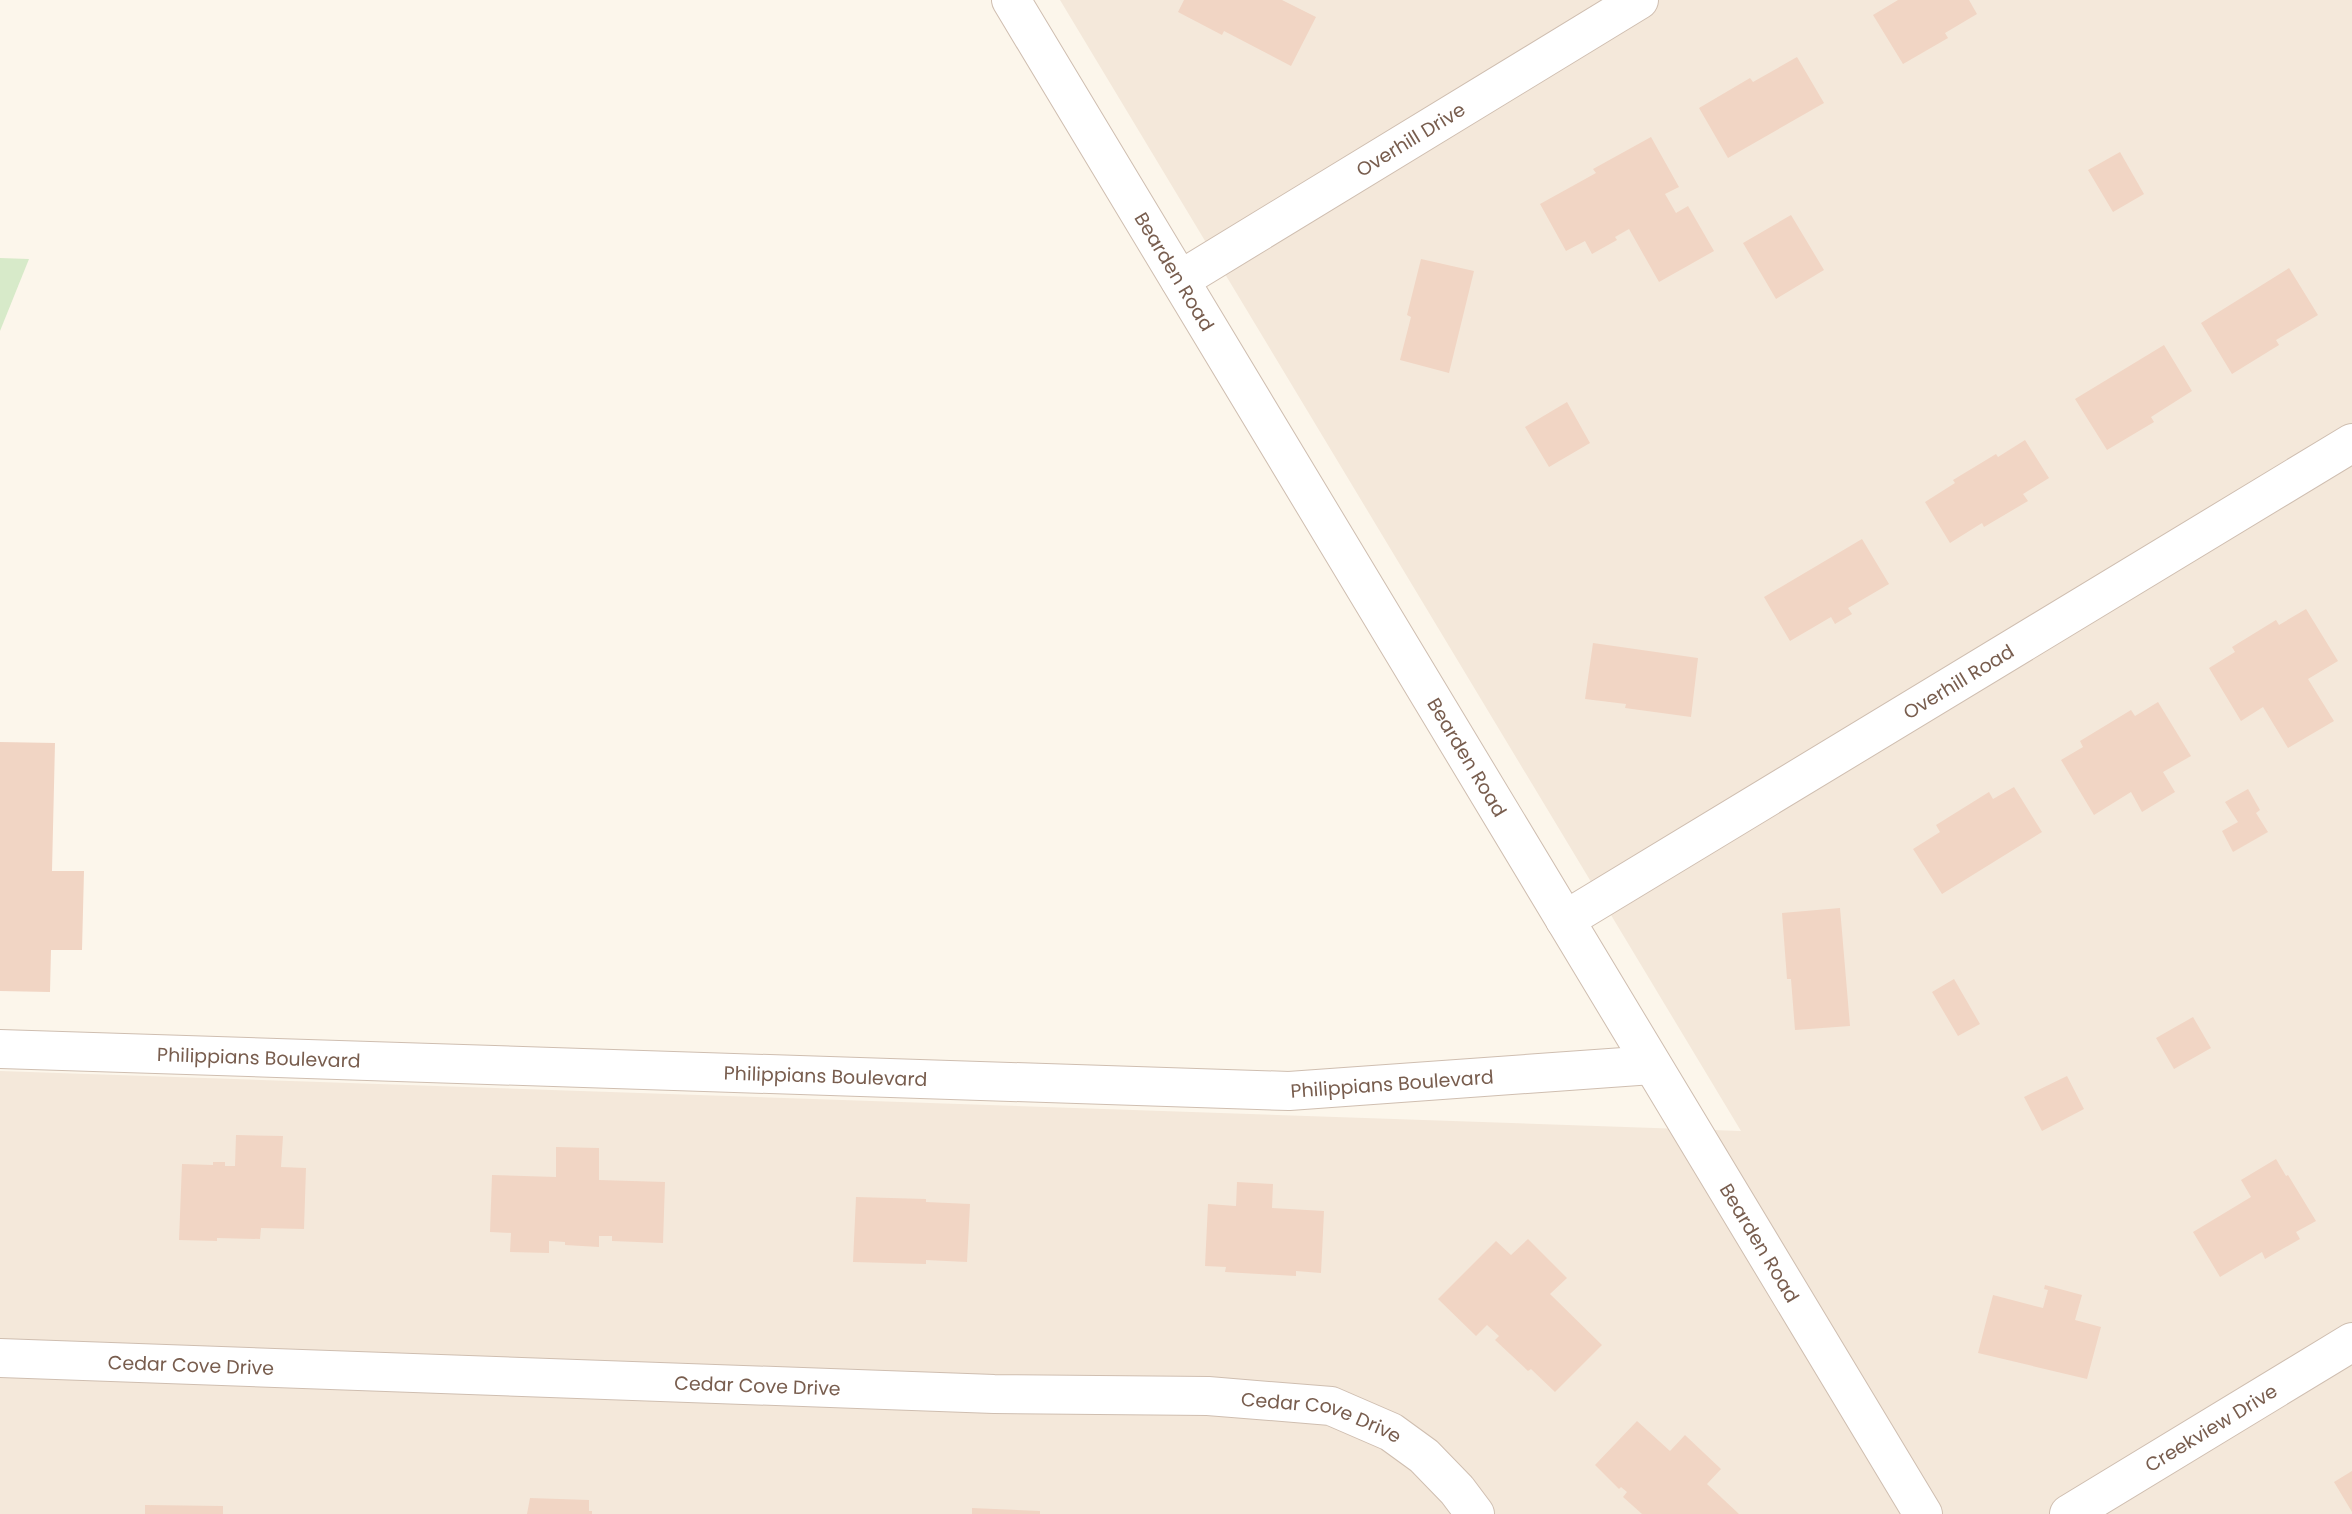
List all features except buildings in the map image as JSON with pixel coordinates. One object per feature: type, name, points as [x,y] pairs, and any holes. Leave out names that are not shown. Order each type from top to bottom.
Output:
[{"type":"street","name":"Bearden Road","points":[[1011,0],[1923,1514]]},
{"type":"street","name":"Overhill Drive","points":[[1180,280],[1639,0]]},
{"type":"street","name":"Overhill Road","points":[[1564,920],[2352,443]]},
{"type":"street","name":"Philippians Boulevard","points":[[0,1049],[1289,1091],[1652,1065]]},
{"type":"street","name":"Creekview Drive","points":[[2069,1514],[2352,1342]]},
{"type":"street","name":"Cedar Cove Drive","points":[[0,1358],[994,1394],[1208,1396],[1331,1406],[1391,1432],[1424,1456],[1457,1490],[1475,1514]]},
{"type":"shaded area","points":[[1060,0],[2352,0],[2352,1514],[0,1514],[0,1071],[1741,1131]]},
{"type":"green space","points":[[0,258],[29,259],[0,331]]}]
